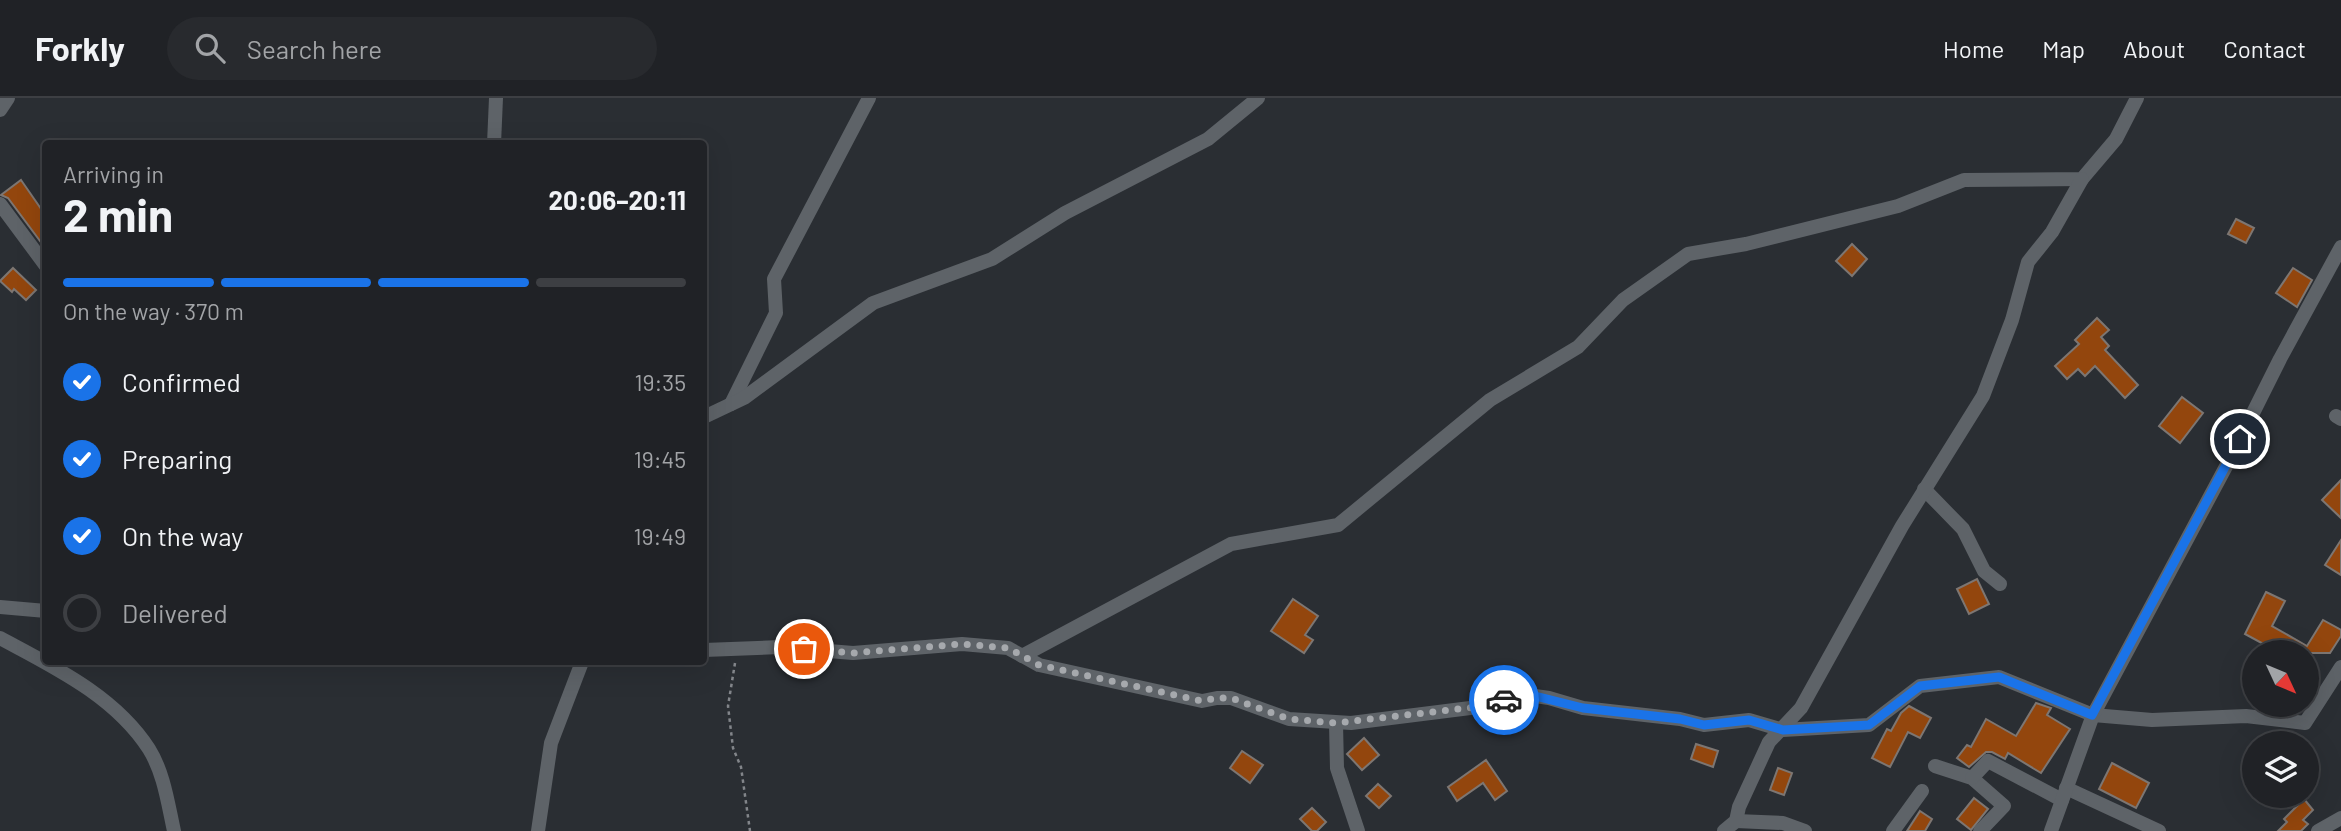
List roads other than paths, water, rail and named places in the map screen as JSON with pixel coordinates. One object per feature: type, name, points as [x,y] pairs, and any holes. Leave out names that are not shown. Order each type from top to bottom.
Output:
[{"type":"street","points":[[0,110],[8,98]]},
{"type":"street","points":[[494,140],[496,98]]},
{"type":"street","points":[[731,404],[776,313],[774,279],[869,98]]},
{"type":"street","points":[[707,416],[744,398],[873,303],[992,259],[1065,213],[1208,139],[1258,98]]},
{"type":"street","points":[[1724,831],[1736,821],[1739,807],[1769,742],[1801,708],[1924,489],[1983,397],[2012,320],[2028,262],[2052,232],[2082,179],[2116,139],[2137,98]]},
{"type":"street","points":[[1022,656],[1231,544],[1338,525],[1490,400],[1578,347],[1623,300],[1688,254],[1746,244],[1898,206],[1964,180],[2082,179]]},
{"type":"street","points":[[0,204],[42,261]]},
{"type":"street","points":[[2051,831],[2092,715],[2341,247]]},
{"type":"street","points":[[1924,489],[1963,529],[1983,571],[2000,584]]},
{"type":"street","points":[[0,607],[42,611]]},
{"type":"street","points":[[0,638],[42,661]]},
{"type":"street","points":[[707,650],[780,647],[853,653],[962,644],[1008,648],[1039,665],[1121,685],[1202,701],[1231,698],[1289,719],[1336,723],[1494,705],[1521,694],[1549,698],[1583,708],[1680,719],[1704,725],[1749,720],[1783,730],[1869,725],[1920,686],[1999,677],[2092,715],[2152,720],[2246,716],[2305,723],[2341,667]]},
{"type":"street","points":[[48,665],[86,686],[127,721],[150,751],[166,791],[174,831]]},
{"type":"street","points":[[538,831],[551,743],[581,665]]},
{"type":"street","points":[[1336,723],[1337,768],[1359,831]]},
{"type":"street","points":[[1972,778],[1988,761],[2159,831]]},
{"type":"street","points":[[1935,766],[1972,778],[2004,806],[1980,831]]},
{"type":"street","points":[[1893,831],[1922,790]]},
{"type":"street","points":[[2318,831],[2341,818]]},
{"type":"street","points":[[1736,821],[1783,823],[1805,831]]}]
